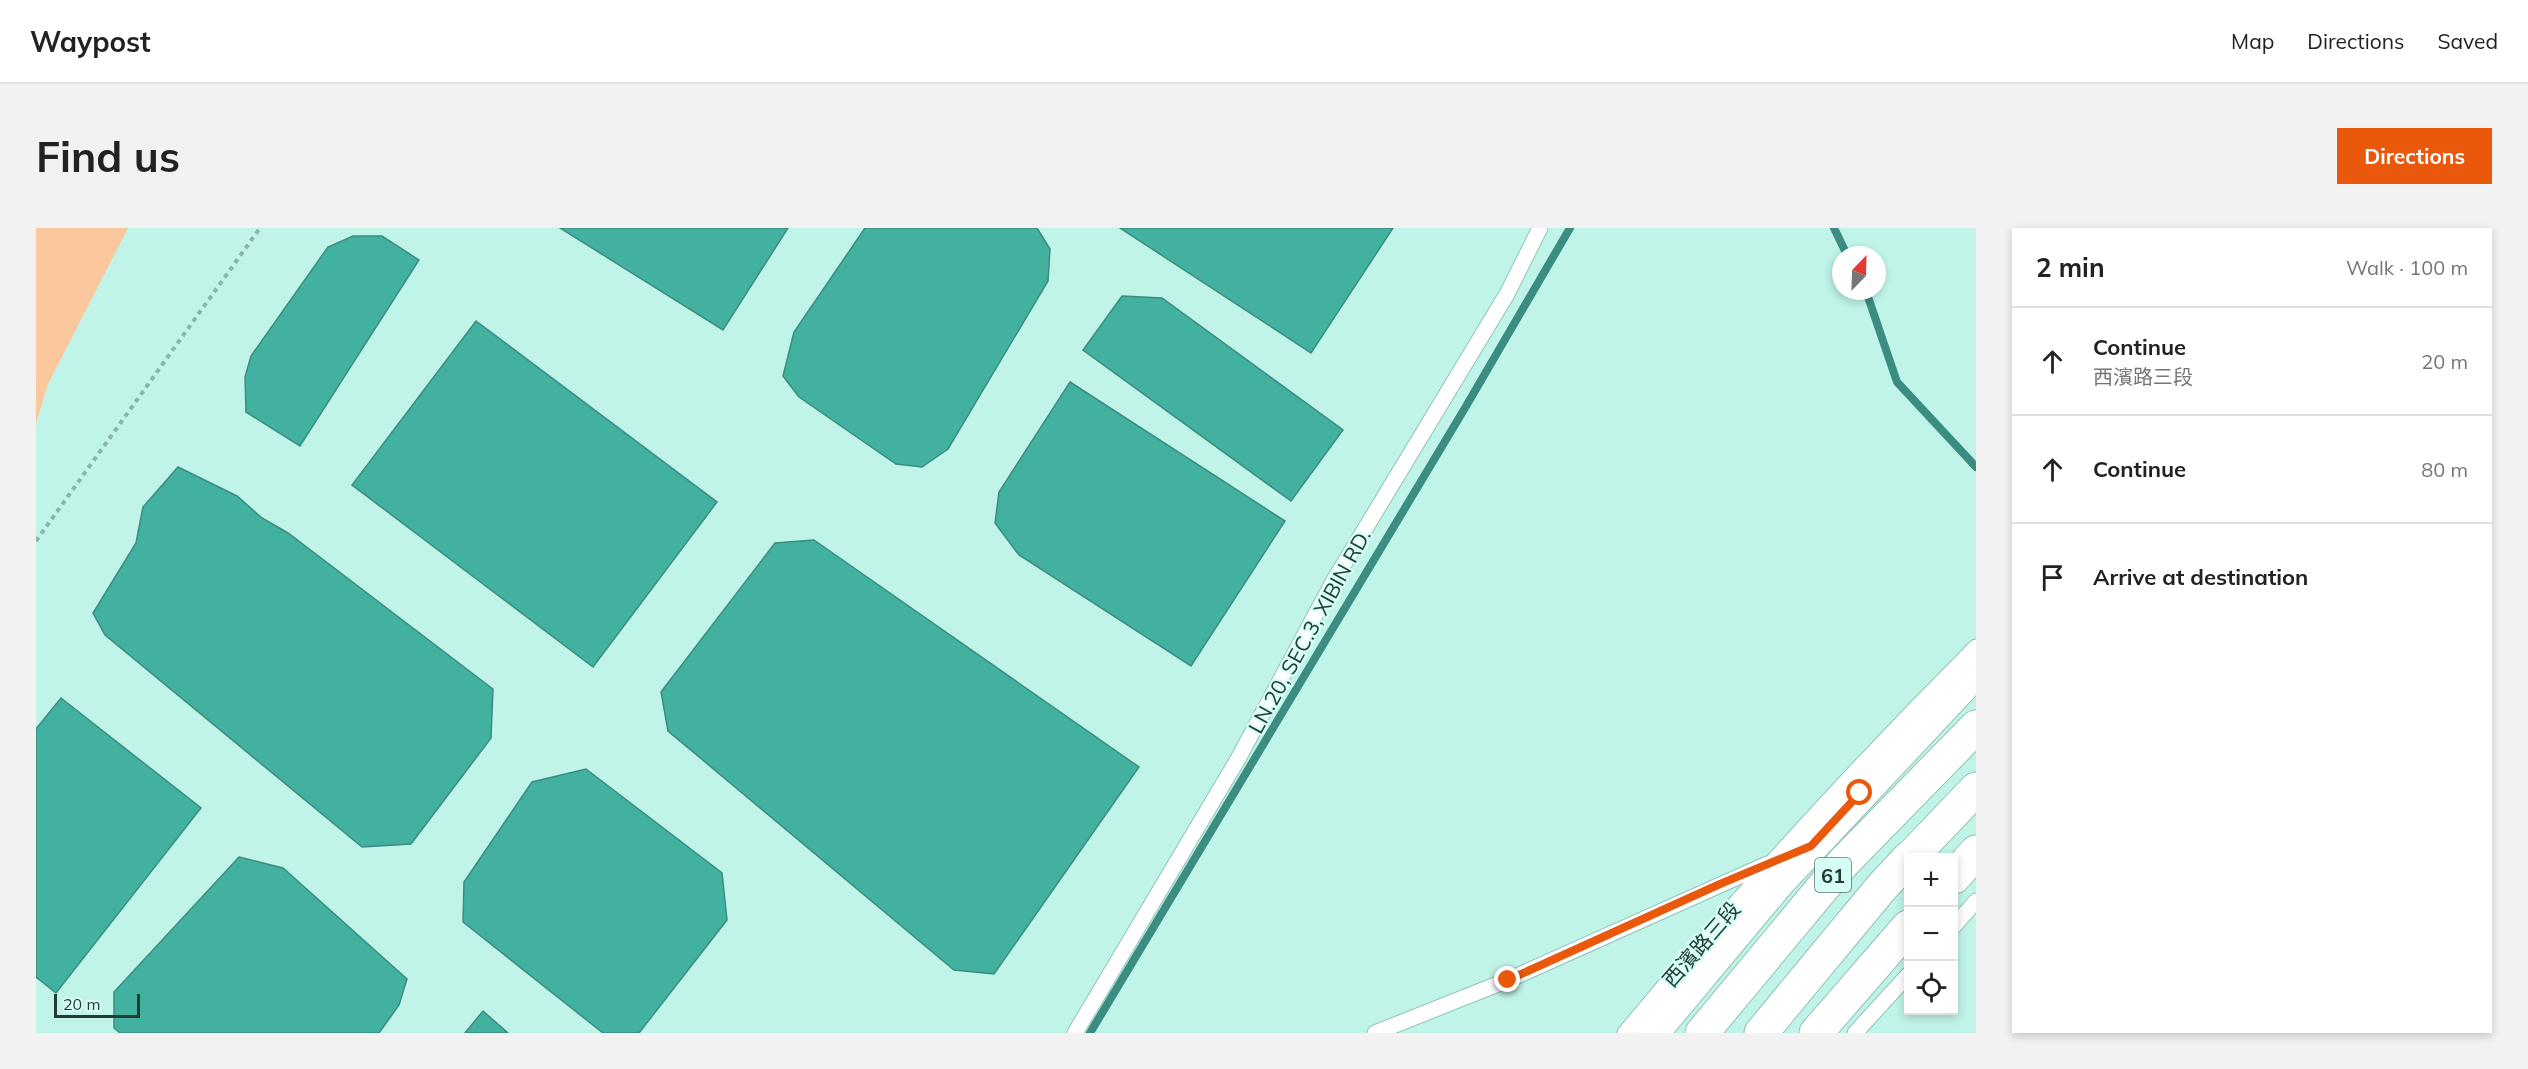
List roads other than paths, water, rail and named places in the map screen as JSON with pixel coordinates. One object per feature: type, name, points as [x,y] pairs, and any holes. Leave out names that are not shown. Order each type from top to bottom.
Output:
[{"type":"main road","name":"西濱路三段","points":[[1652,1033],[1778,882],[1976,671]]},
{"type":"main road","name":"61","points":[[1702,1033],[1844,862],[1976,727]]},
{"type":"main road","name":"61","points":[[1914,853],[1976,789]]},
{"type":"main road","points":[[1958,872],[1976,852]]},
{"type":"main road","name":"61","points":[[1761,1033],[1904,863]]},
{"type":"main road","points":[[1816,1033],[1904,932]]},
{"type":"lane","name":"LN.20, SEC.3, XIBIN RD.","points":[[1075,1033],[1238,759],[1333,582],[1508,294],[1540,228]]},
{"type":"lane","name":"西濱路三段","points":[[1625,1033],[1772,862],[1909,714],[1976,647]]},
{"type":"lane","points":[[1376,1033],[1508,980],[1811,846]]},
{"type":"lane","points":[[1958,921],[1976,901]]},
{"type":"lane","points":[[1856,1033],[1904,979]]},
{"type":"waterway","points":[[1090,1033],[1465,408],[1570,228]]},
{"type":"waterway","points":[[1834,228],[1843,246]]},
{"type":"waterway","points":[[1869,300],[1897,382],[1976,467]]}]
